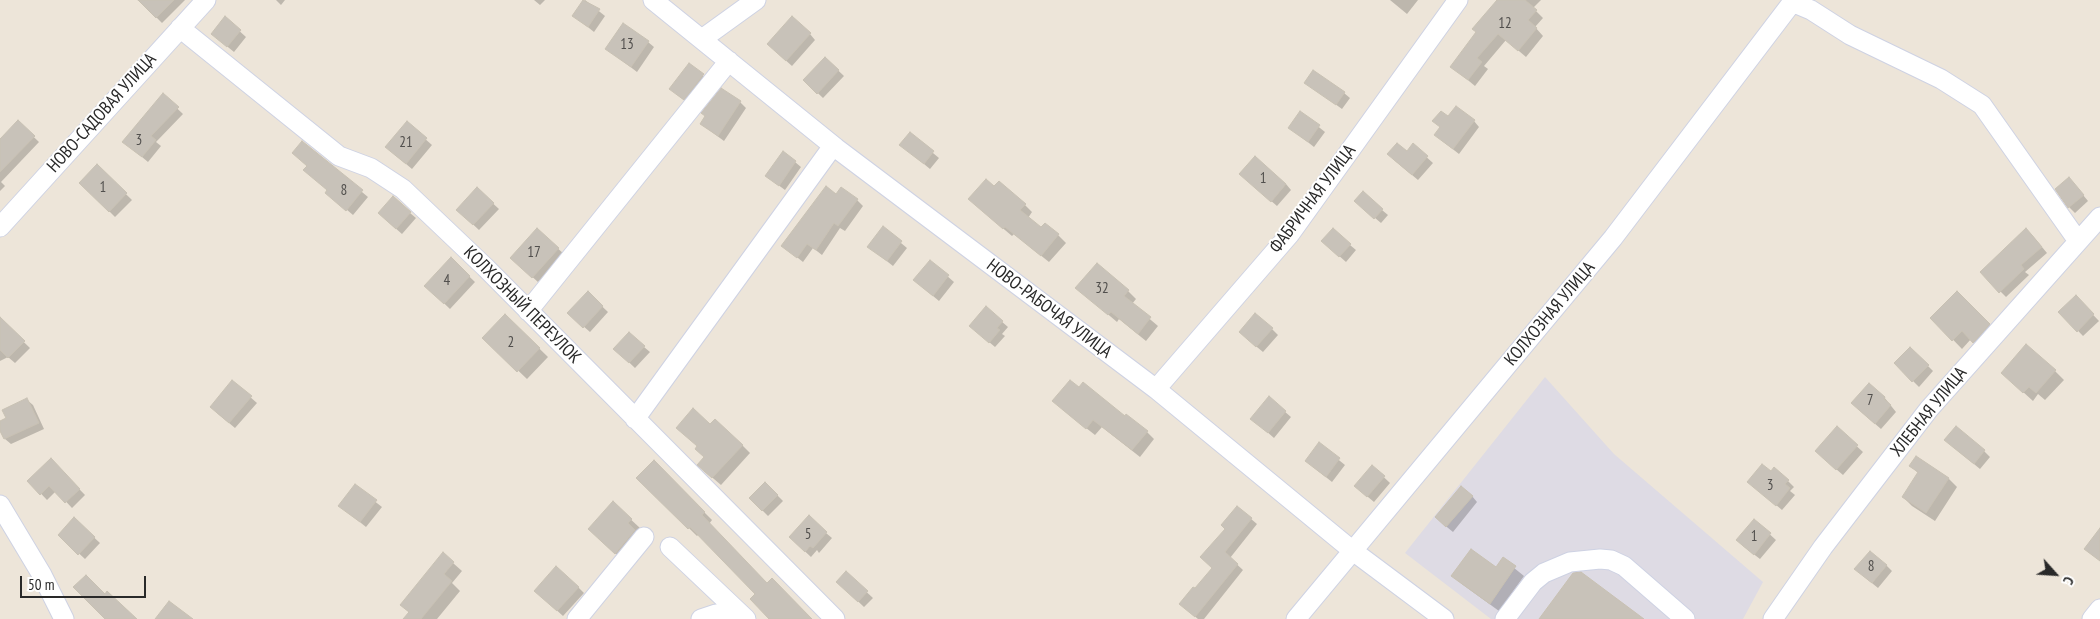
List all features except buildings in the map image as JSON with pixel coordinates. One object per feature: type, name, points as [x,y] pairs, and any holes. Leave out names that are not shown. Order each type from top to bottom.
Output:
[{"type":"street","name":"НОВО-САДОВАЯ УЛИЦА","points":[[0,227],[206,0]]},
{"type":"street","name":"НОВО-РАБОЧАЯ УЛИЦА","points":[[653,0],[833,146],[1156,389],[1353,551],[1444,619]]},
{"type":"street","points":[[702,39],[756,0]]},
{"type":"street","name":"ФАБРИЧНАЯ УЛИЦА","points":[[1156,389],[1290,234],[1458,0]]},
{"type":"street","points":[[1793,1],[1850,35],[1941,79],[1982,105],[2078,241]]},
{"type":"street","name":"КОЛХОЗНАЯ УЛИЦА","points":[[1296,619],[1613,238],[1793,1]]},
{"type":"street","name":"КОЛХОЗНЫЙ ПЕРЕУЛОК","points":[[180,28],[339,156],[372,168],[403,189],[528,311],[836,619]]},
{"type":"street","points":[[528,311],[729,62]]},
{"type":"street","points":[[635,419],[833,146]]},
{"type":"street","name":"ХЛЕБНАЯ УЛИЦА","points":[[1773,619],[1823,546],[1929,409],[2100,217]]},
{"type":"street","points":[[0,505],[42,575],[64,619]]},
{"type":"street","points":[[577,619],[644,536]]},
{"type":"street","points":[[670,547],[746,619]]},
{"type":"street","points":[[1506,619],[1533,582],[1544,573],[1570,562],[1600,559],[1612,560],[1624,566],[1685,619]]},
{"type":"street","points":[[2092,619],[2100,609]]},
{"type":"street","points":[[701,619],[716,614],[735,616],[740,619]]},
{"type":"shaded area","points":[[1545,377],[1614,454],[1763,582],[1743,619],[1491,619],[1405,553]]}]
